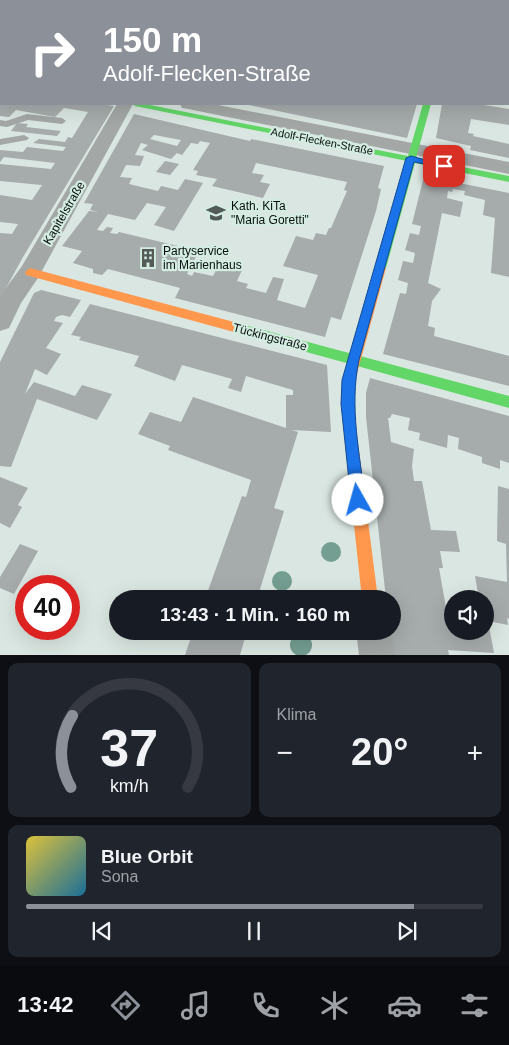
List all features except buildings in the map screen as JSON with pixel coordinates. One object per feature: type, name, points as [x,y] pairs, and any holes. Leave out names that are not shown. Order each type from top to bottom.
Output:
[{"type":"street","name":"Kapitelstraße","points":[[0,321],[11,298],[30,272],[125,105]]},
{"type":"street","name":"Adolf-Flecken-Straße","points":[[142,105],[222,116],[412,153],[509,168]]},
{"type":"street","name":"Adolf-Flecken-Straße","points":[[191,105],[222,116]]},
{"type":"street","points":[[369,590],[347,404],[349,380],[427,105]]},
{"type":"street","name":"Adolf-Flecken-Straße","points":[[412,153],[509,179]]},
{"type":"street","name":"Tückingstraße","points":[[30,272],[509,402]]},
{"type":"street","points":[[375,640],[377,655]]},
{"type":"lane","points":[[0,123],[6,124],[27,117],[62,121]]},
{"type":"lane","points":[[0,142],[24,138]]},
{"type":"traffic: fast","points":[[140,105],[509,179]]},
{"type":"traffic: fast","points":[[381,268],[427,105]]},
{"type":"traffic: fast","points":[[234,327],[509,402]]},
{"type":"traffic: slow","points":[[369,590],[347,404],[349,381],[381,268]]},
{"type":"traffic: slow","points":[[30,272],[234,327]]},
{"type":"place","name":"Kath. KiTa \"Maria Goretti\"","points":[[216,213]]},
{"type":"place","name":"Partyservice im Marienhaus","points":[[148,258]]},
{"type":"route","points":[[358,500],[347,404],[349,380],[354,360],[411,158],[444,166]]}]
